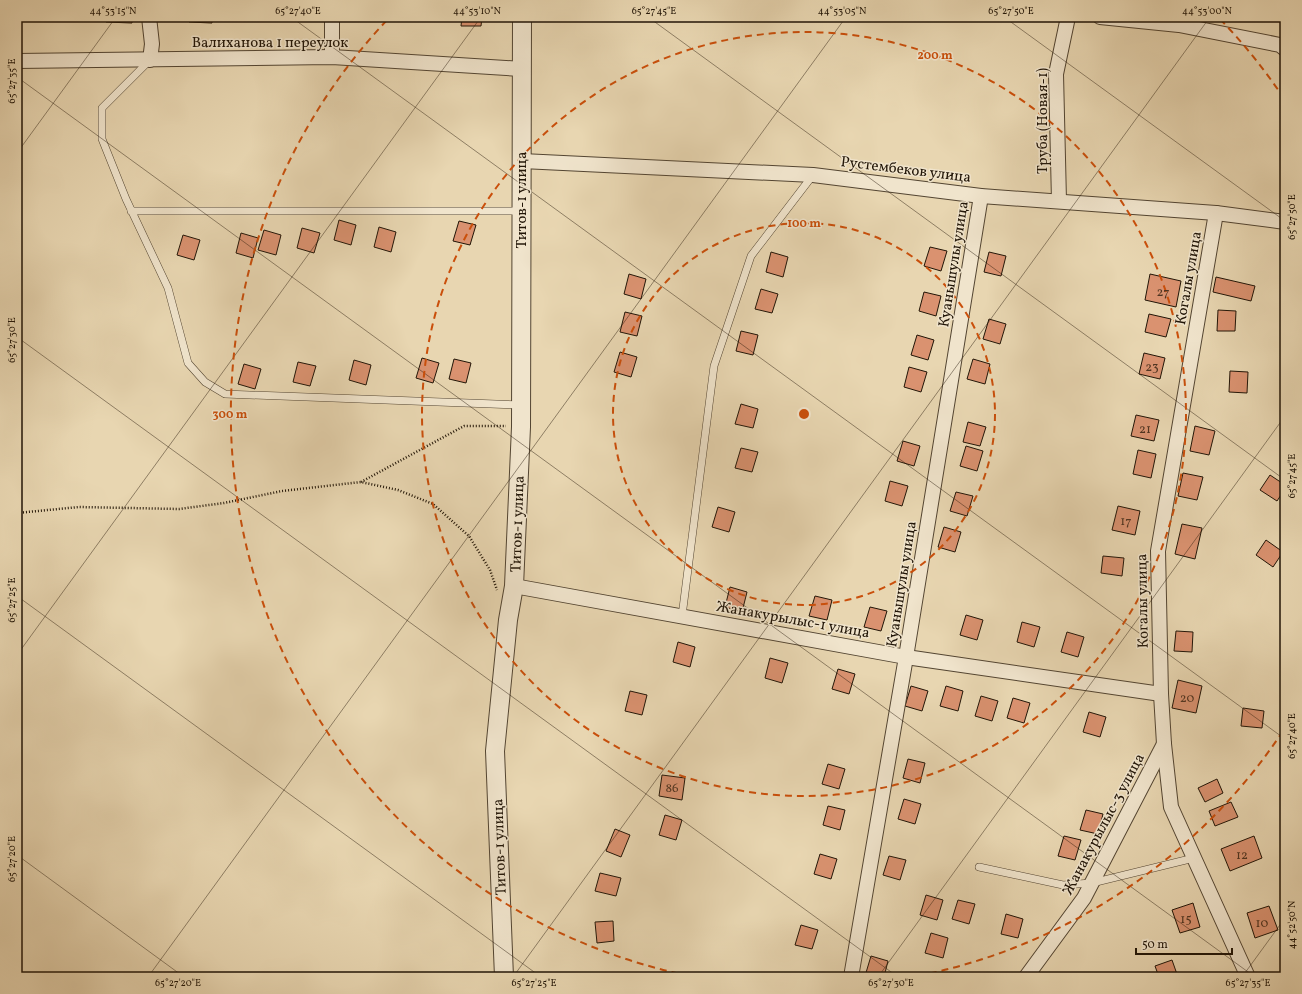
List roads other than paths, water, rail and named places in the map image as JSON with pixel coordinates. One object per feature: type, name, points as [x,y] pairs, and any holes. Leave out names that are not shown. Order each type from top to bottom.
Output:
[{"type":"street","points":[[149,17],[152,44],[150,60]]},
{"type":"street","points":[[332,17],[332,58]]},
{"type":"street","name":"Титов-1 улица","points":[[504,977],[495,751],[508,620],[506,589],[521,405],[522,17]]},
{"type":"street","name":"Труба (Новая-1)","points":[[1059,201],[1056,74],[1068,17]]},
{"type":"street","points":[[1100,17],[1179,25],[1280,46],[1285,49]]},
{"type":"street","name":"Валиханова 1 переулок","points":[[17,61],[332,58],[522,69]]},
{"type":"street","name":"Рустембеков улица","points":[[522,161],[813,175],[981,196],[1216,213],[1285,222]]},
{"type":"street","name":"Куанышулы улица","points":[[851,977],[906,656],[981,196]]},
{"type":"street","name":"Когалы улица","points":[[1216,213],[1158,551],[1161,694],[1164,744],[1172,807],[1248,977]]},
{"type":"street","name":"Жанакурылыс-1 улица","points":[[506,589],[682,616],[906,656],[1161,694]]},
{"type":"street","name":"Жанакурылыс-3 улица","points":[[1026,977],[1084,898],[1164,744]]},
{"type":"lane","points":[[150,60],[102,108],[102,139],[131,211],[168,288],[188,362],[205,382],[225,394],[521,405]]},
{"type":"lane","points":[[682,616],[714,366],[751,256],[813,175]]},
{"type":"lane","points":[[131,211],[521,211]]},
{"type":"lane","points":[[980,867],[1064,885],[1092,883],[1194,858]]}]
